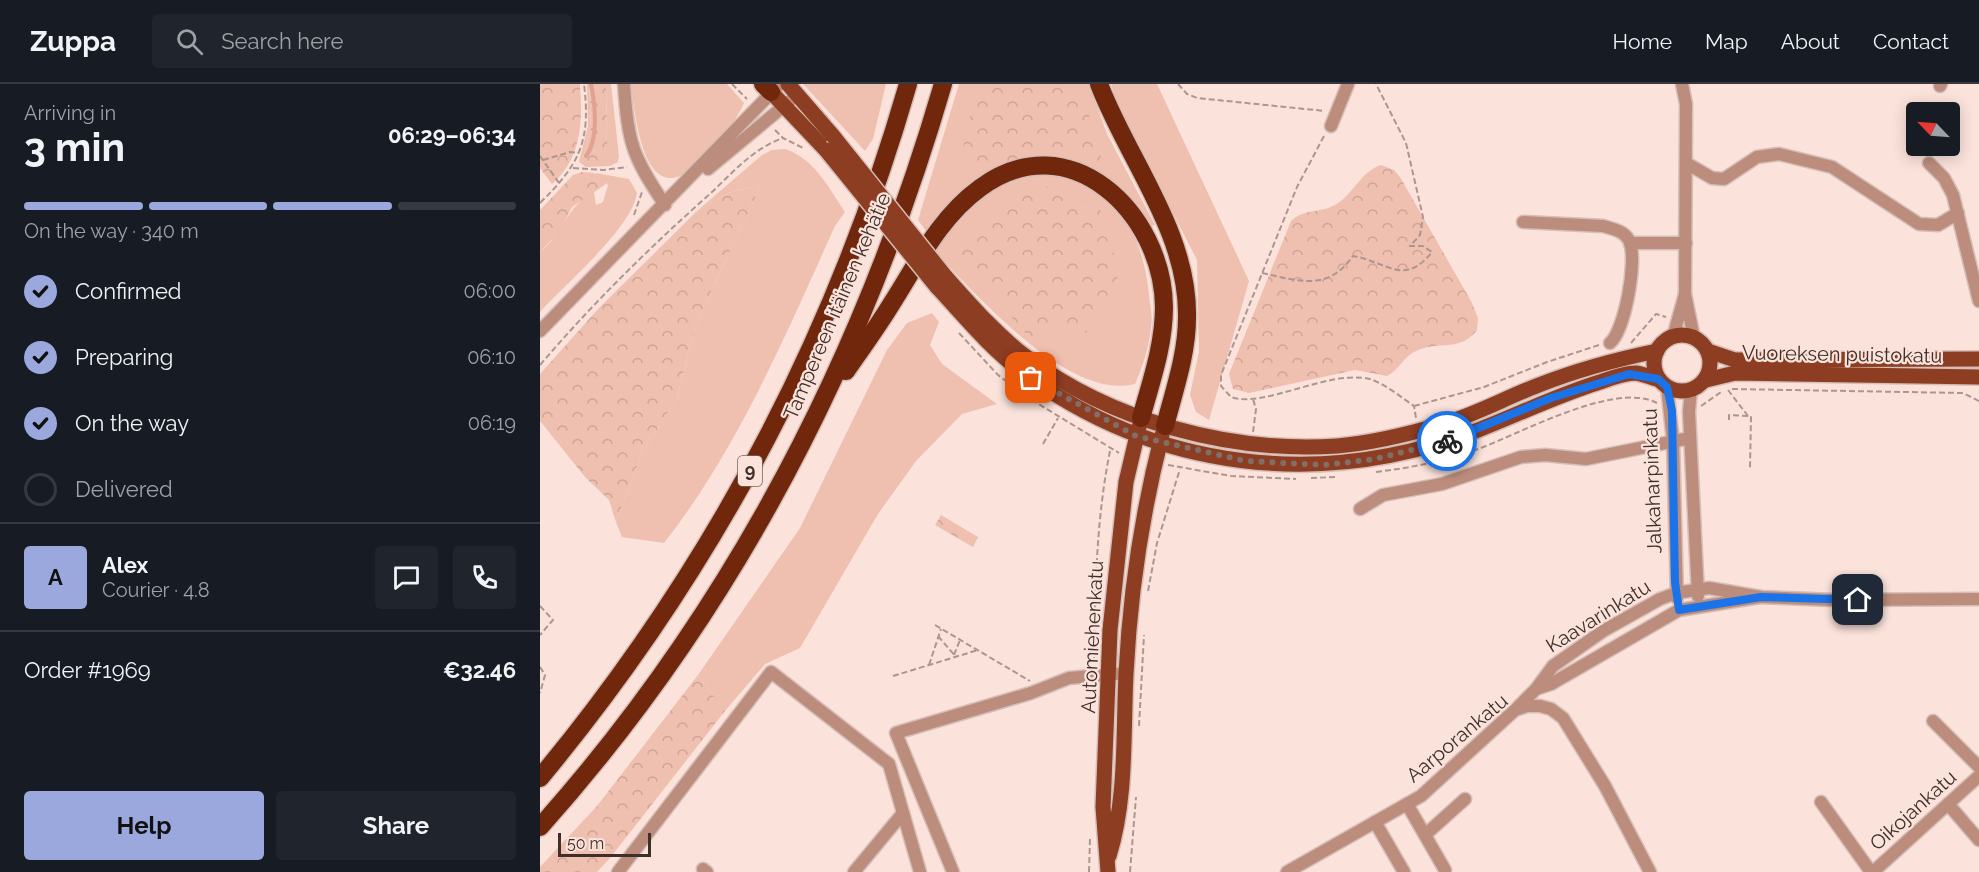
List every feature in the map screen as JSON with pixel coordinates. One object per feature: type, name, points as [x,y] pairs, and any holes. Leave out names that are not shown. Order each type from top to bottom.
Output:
[{"type":"highway","points":[[896,128],[902,84]]},
{"type":"highway","name":"Tampereen itäinen kehätie","points":[[540,778],[595,710],[669,608],[743,483],[792,391],[829,311],[879,180],[908,84]]},
{"type":"highway","name":"Tampereen itäinen kehätie","points":[[540,827],[606,749],[699,622],[751,538],[823,404],[906,201],[943,84]]},
{"type":"highway","points":[[1099,84],[1171,233],[1184,279],[1186,340],[1165,426]]},
{"type":"highway","points":[[823,404],[892,304],[931,239],[949,217],[979,188],[998,176],[1031,166],[1075,170],[1097,182],[1118,197],[1136,219],[1151,249],[1162,290],[1163,322],[1161,342],[1141,418]]},
{"type":"main road","points":[[771,87],[784,106],[826,150],[941,282],[1008,342],[1026,357],[1090,395],[1165,426],[1252,442],[1335,446],[1417,431],[1473,414],[1553,380],[1657,351]]},
{"type":"main road","points":[[792,89],[833,136],[990,344],[1020,370],[1052,391],[1136,436],[1160,444],[1246,461],[1302,465],[1354,462],[1452,439],[1551,398],[1622,375],[1635,373],[1676,391],[1692,389],[1706,380],[1710,360],[1708,351],[1694,338],[1683,335],[1673,337],[1663,343],[1654,360],[1662,383]]},
{"type":"main road","name":"Vuoreksen puistokatu","points":[[1708,351],[1736,360],[1979,359]]},
{"type":"main road","name":"Vuoreksen puistokatu","points":[[1706,380],[1735,373],[1979,376]]},
{"type":"main road","name":"Automiehenkatu","points":[[1108,866],[1103,807],[1101,674],[1126,482],[1141,418]]},
{"type":"main road","name":"Automiehenkatu","points":[[1108,866],[1116,835],[1120,804],[1126,673],[1142,521],[1165,426]]},
{"type":"street","points":[[624,84],[632,147],[643,171],[665,205]]},
{"type":"street","points":[[1682,84],[1686,104],[1685,294],[1694,338]]},
{"type":"street","points":[[1331,126],[1350,85]]},
{"type":"street","points":[[540,332],[665,205],[771,87]]},
{"type":"street","points":[[665,205],[784,106],[792,89]]},
{"type":"street","points":[[1686,163],[1712,178],[1724,179],[1763,154],[1779,154],[1832,167],[1918,224],[1938,225],[1958,213]]},
{"type":"street","points":[[1929,163],[1947,183],[1958,213],[1979,301]]},
{"type":"street","points":[[1523,222],[1603,226],[1622,233],[1630,243],[1630,268],[1624,317],[1617,335],[1610,343]]},
{"type":"street","points":[[1630,243],[1686,243]]},
{"type":"street","points":[[1673,337],[1685,294]]},
{"type":"street","name":"Jalkaharpinkatu","points":[[1662,383],[1672,411],[1676,593],[1679,610]]},
{"type":"street","name":"Jalkaharpinkatu","points":[[1692,389],[1689,412],[1698,606]]},
{"type":"street","points":[[1360,509],[1383,495],[1442,484],[1521,456],[1545,455],[1586,459],[1690,438]]},
{"type":"street","name":"Kaavarinkatu","points":[[1515,710],[1536,689],[1553,666],[1646,606],[1676,593],[1698,589],[1718,589],[1761,597],[1833,600],[1979,599]]},
{"type":"street","name":"Kaavarinkatu","points":[[1536,689],[1551,684],[1679,610],[1761,597]]},
{"type":"street","points":[[618,872],[771,672],[889,764],[920,872]]},
{"type":"street","points":[[953,872],[896,733],[1037,691],[1069,678],[1126,673]]},
{"type":"street","name":"Aarporankatu","points":[[1287,872],[1421,795],[1515,710],[1527,706],[1540,706],[1551,709],[1563,718],[1605,786],[1650,872]]},
{"type":"street","points":[[1933,721],[1979,767]]},
{"type":"street","name":"Oikojankatu","points":[[1872,872],[1979,776]]},
{"type":"street","points":[[1425,835],[1466,799]]},
{"type":"street","points":[[1821,802],[1872,872]]},
{"type":"street","points":[[1407,804],[1445,870]]},
{"type":"street","points":[[1948,804],[1979,840]]},
{"type":"street","points":[[854,872],[903,813]]},
{"type":"street","points":[[1376,822],[1404,872]]},
{"type":"path","points":[[540,203],[573,168],[579,153],[586,126],[584,84]]},
{"type":"path","points":[[1178,84],[1187,94],[1197,98],[1325,111],[1329,115],[1331,126],[1296,187],[1221,380],[1224,391],[1231,397],[1253,399],[1315,383],[1366,379],[1378,383],[1414,406],[1484,387],[1572,353],[1610,343]]},
{"type":"path","points":[[1262,273],[1303,282],[1323,279],[1342,272],[1353,256],[1375,260],[1391,269],[1411,271],[1422,264],[1432,252],[1423,246],[1410,246],[1420,235],[1423,217],[1406,143],[1376,84]]},
{"type":"path","points":[[540,365],[602,296],[754,153],[783,138],[806,149]]},
{"type":"path","points":[[543,160],[570,152],[579,153]]},
{"type":"path","points":[[540,156],[559,183]]},
{"type":"path","points":[[573,168],[603,170],[627,167]]},
{"type":"path","points":[[1630,344],[1656,314]]},
{"type":"path","points":[[1689,412],[1697,410],[1711,397],[1728,390],[1963,393],[1979,401]]},
{"type":"path","points":[[1728,390],[1747,411],[1748,416],[1751,416],[1750,469]]},
{"type":"path","points":[[1374,472],[1436,463],[1593,404],[1639,397],[1672,411]]},
{"type":"path","points":[[1252,442],[1256,409],[1253,399]]},
{"type":"path","points":[[1729,420],[1729,416],[1748,416]]},
{"type":"path","points":[[1043,444],[1058,418]]},
{"type":"path","points":[[1101,674],[1097,558],[1103,484],[1110,451]]},
{"type":"path","points":[[1148,594],[1157,543],[1180,468],[1258,478],[1345,476]]},
{"type":"path","points":[[540,606],[553,620],[540,635]]},
{"type":"path","points":[[935,625],[1034,683],[1037,691]]},
{"type":"path","points":[[929,665],[941,629]]},
{"type":"path","points":[[1140,718],[1144,632]]},
{"type":"path","points":[[938,636],[955,656]]},
{"type":"path","points":[[955,656],[960,640]]},
{"type":"path","points":[[893,676],[978,650]]},
{"type":"path","points":[[540,667],[545,675],[540,693]]},
{"type":"green space","points":[[540,84],[580,84],[581,113],[578,139],[569,163],[552,184],[540,168]]},
{"type":"green space","points":[[587,84],[589,84],[591,127],[582,162],[607,144],[606,84],[611,84],[619,156],[618,162],[610,166],[586,167],[579,162],[588,126]]},
{"type":"green space","points":[[589,84],[606,84],[607,144],[597,161],[587,164],[582,162],[591,127]]},
{"type":"green space","points":[[631,84],[727,84],[744,103],[732,124],[706,155],[686,173],[670,178],[658,173],[648,160],[641,143]]},
{"type":"green space","points":[[803,84],[886,84],[873,139],[865,151]]},
{"type":"green space","points":[[959,84],[1089,84],[1107,134],[1155,225],[1149,227],[1122,193],[1092,169],[1075,162],[1056,159],[1035,160],[977,178],[957,196],[926,231],[918,220]]},
{"type":"green space","points":[[978,84],[1080,84],[1105,170],[1076,153],[1059,151],[1033,156],[995,168],[983,170],[971,168],[962,152]]},
{"type":"green space","points":[[1111,84],[1157,84],[1249,281],[1209,420],[1196,412],[1190,395],[1199,351],[1197,260],[1117,103]]},
{"type":"green space","points":[[785,149],[813,167],[845,212],[835,226],[759,390],[738,430],[691,507],[664,543],[622,537],[616,522],[642,453],[677,398],[695,326],[761,185],[728,193],[697,211],[762,155],[772,150]]},
{"type":"green space","points":[[1381,165],[1394,170],[1400,177],[1471,301],[1478,318],[1477,330],[1470,337],[1456,344],[1432,346],[1416,351],[1387,376],[1355,370],[1249,393],[1233,389],[1229,374],[1291,221],[1306,213],[1335,205],[1347,196],[1367,173]]},
{"type":"green space","points":[[582,172],[600,175],[606,184],[572,207],[560,231],[540,252],[540,210],[573,175]]},
{"type":"green space","points":[[596,173],[629,179],[637,193],[632,207],[611,239],[540,312],[540,252],[548,245],[577,204],[594,192],[596,205],[603,202],[608,185]]},
{"type":"green space","points":[[1029,174],[1066,177],[1087,185],[1113,205],[1132,232],[1147,279],[1152,319],[1147,349],[1135,384],[1109,385],[1081,376],[1052,360],[998,316],[932,249],[974,202],[998,186]]},
{"type":"green space","points":[[761,185],[695,326],[677,398],[642,453],[616,522],[609,500],[585,477],[540,421],[540,374],[598,309],[697,211],[728,193]]},
{"type":"green space","points":[[1055,185],[1100,210],[1113,250],[1119,287],[1086,333],[1053,316],[1033,342],[954,251],[1015,194]]},
{"type":"green space","points":[[932,313],[939,322],[930,345],[942,364],[997,404],[962,414],[916,461],[878,514],[800,648],[765,664],[725,711],[698,675],[800,528],[887,350],[907,323]]},
{"type":"green space","points":[[941,515],[978,537],[973,547],[935,525]]},
{"type":"green space","points":[[698,675],[725,711],[610,858],[597,872],[540,872],[540,867],[597,806]]},
{"type":"waterway","points":[[586,156],[594,131],[595,111],[591,84]]},
{"type":"way so far","points":[[1031,378],[1117,428],[1136,436],[1160,444],[1246,461],[1325,465],[1375,459],[1447,441]]},
{"type":"route","points":[[1447,441],[1551,398],[1622,375],[1635,373],[1658,379],[1667,387],[1672,411],[1675,582],[1679,610],[1761,597],[1858,600]]}]
